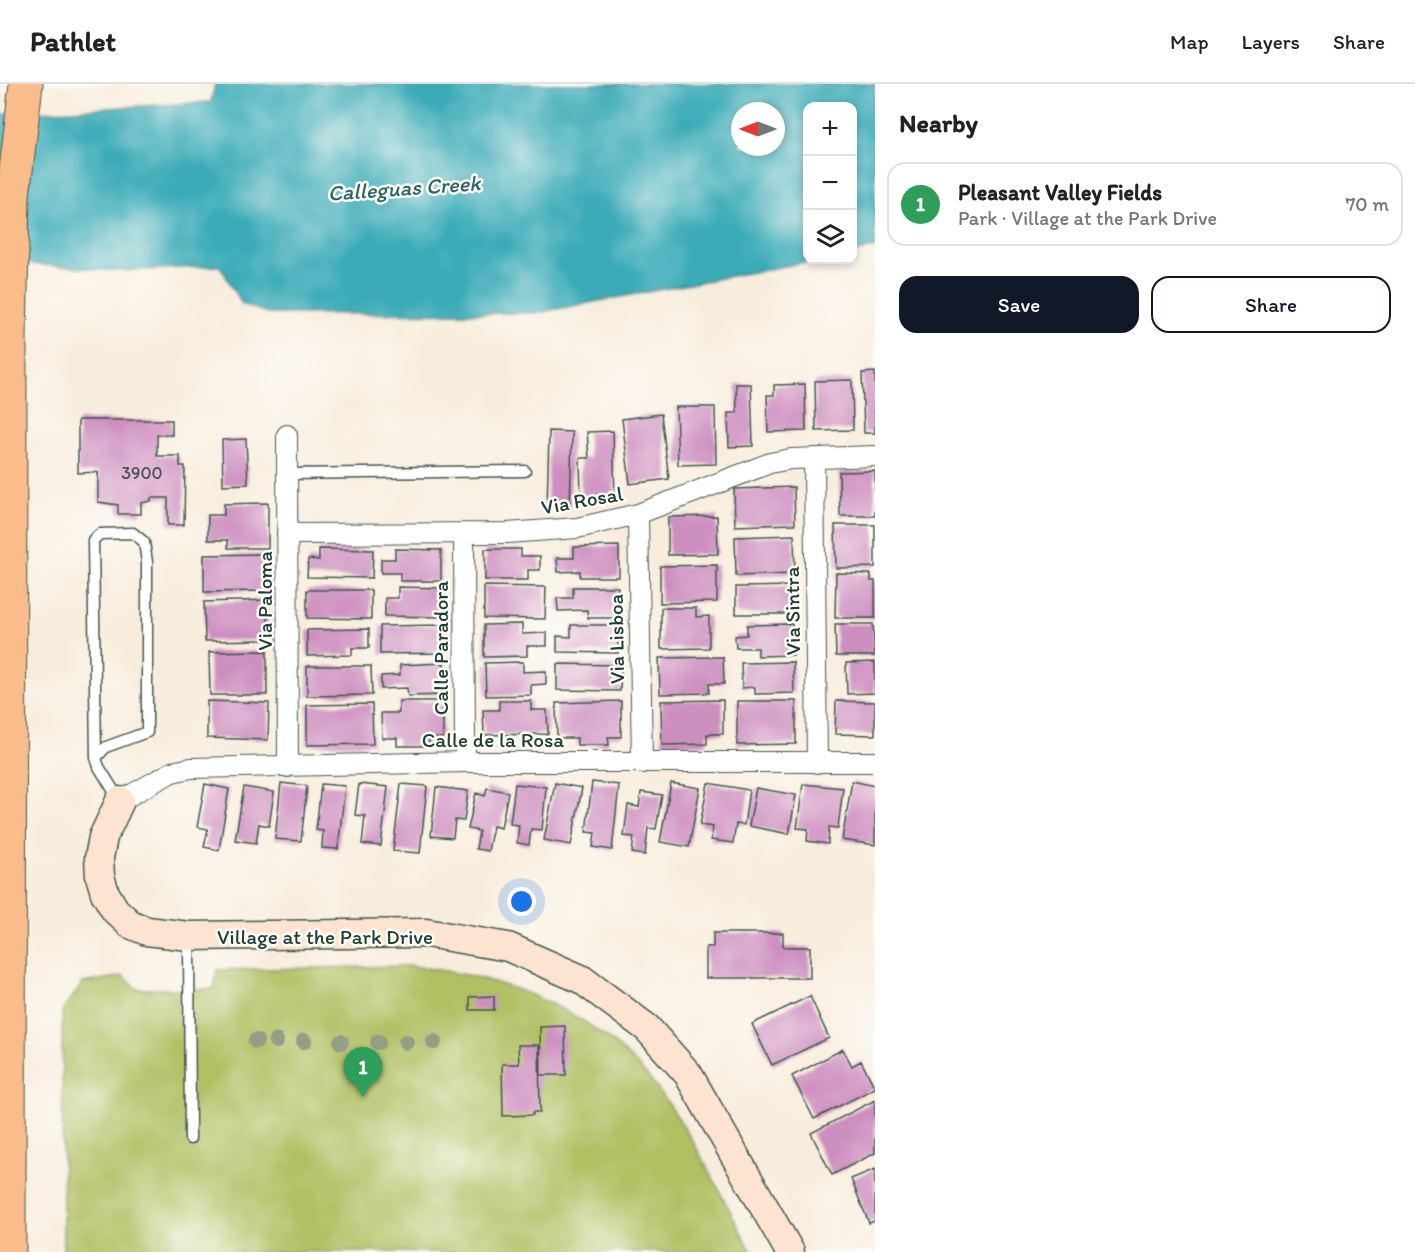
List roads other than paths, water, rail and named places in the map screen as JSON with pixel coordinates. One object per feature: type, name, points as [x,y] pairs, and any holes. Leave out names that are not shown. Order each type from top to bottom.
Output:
[{"type":"highway","points":[[9,1252],[10,340],[14,196],[26,84]]},
{"type":"street","name":"Via Paloma","points":[[287,435],[288,767]]},
{"type":"street","name":"Via Rosal","points":[[287,534],[542,532],[577,528],[638,514],[770,463],[814,458],[875,456]]},
{"type":"street","name":"Via Sintra","points":[[814,458],[817,763]]},
{"type":"street","name":"Via Lisboa","points":[[638,514],[642,763]]},
{"type":"street","name":"Calle Paradora","points":[[464,533],[465,762]]},
{"type":"street","name":"Calle de la Rosa","points":[[120,801],[155,780],[182,770],[465,762],[875,762]]},
{"type":"street","name":"Village at the Park Drive","points":[[120,801],[103,837],[99,858],[105,893],[115,910],[130,924],[147,931],[189,936],[426,933],[508,947],[581,979],[646,1028],[688,1074],[790,1252]]},
{"type":"lane","points":[[286,474],[525,471]]},
{"type":"lane","points":[[96,758],[106,747],[147,732],[147,562],[144,542],[133,533],[100,534],[93,540],[96,758],[120,801]]},
{"type":"lane","points":[[189,936],[190,1139]]},
{"type":"water","name":"Calleguas Creek","points":[[215,84],[875,84],[875,248],[857,252],[857,102],[803,102],[803,263],[536,313],[270,314],[242,304],[220,266],[121,271],[0,262],[0,114],[211,102]]},
{"type":"place","name":"Pleasant Valley Fields","points":[[363,1097]]}]
